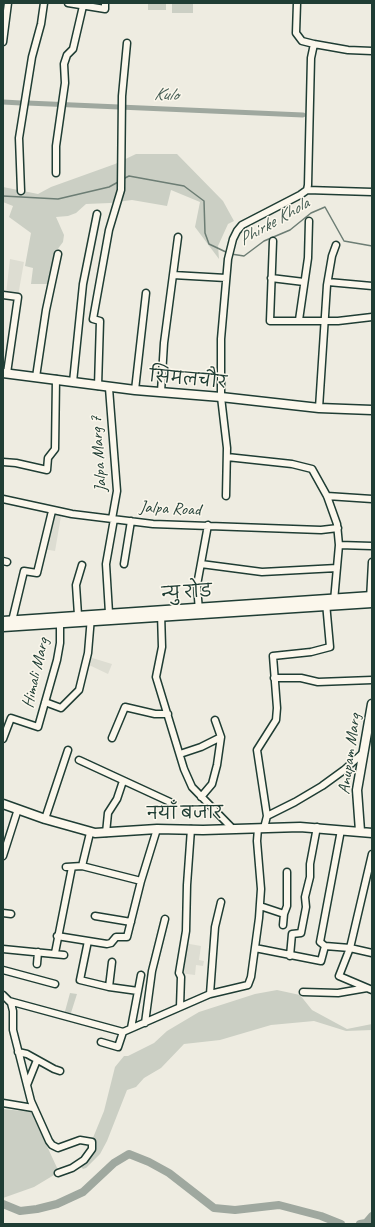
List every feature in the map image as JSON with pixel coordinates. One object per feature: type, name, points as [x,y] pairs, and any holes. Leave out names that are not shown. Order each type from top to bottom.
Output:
[{"type":"main road","name":"सिमलचौर","points":[[5,373],[56,379],[109,388],[221,397],[319,408],[372,410]]},
{"type":"main road","name":"न्यु रोड","points":[[3,628],[60,623],[91,618],[371,599]]},
{"type":"main road","name":"न्यु रोड","points":[[7,621],[78,615],[91,618],[109,613],[162,614]]},
{"type":"main road","name":"Anupam Marg","points":[[360,831],[357,790],[372,704]]},
{"type":"main road","name":"नयाँ बजार","points":[[3,804],[90,833],[157,829],[318,827],[360,831],[372,834]]},
{"type":"street","points":[[3,42],[8,3]]},
{"type":"street","points":[[21,191],[19,138],[32,56],[41,24],[44,3]]},
{"type":"street","points":[[68,3],[105,9],[105,3]]},
{"type":"street","points":[[297,3],[296,33],[302,40],[314,44],[348,50],[372,51]]},
{"type":"street","points":[[56,173],[56,146],[65,82],[64,64],[67,55],[73,49],[83,6]]},
{"type":"street","points":[[98,386],[100,322],[93,319],[109,230],[121,190],[122,96],[127,43]]},
{"type":"street","points":[[306,190],[311,58],[314,44]]},
{"type":"street","points":[[226,496],[227,457],[221,397],[222,339],[228,259],[233,239],[239,227],[286,203],[306,190],[372,192]]},
{"type":"street","points":[[73,382],[83,284],[96,214]]},
{"type":"street","points":[[299,320],[308,258],[309,222]]},
{"type":"street","points":[[161,392],[164,343],[178,237]]},
{"type":"street","points":[[273,241],[270,321],[324,321],[372,317]]},
{"type":"street","points":[[319,408],[324,321],[328,282],[332,256],[336,245]]},
{"type":"street","points":[[36,377],[46,310],[58,254]]},
{"type":"street","points":[[173,275],[226,278]]},
{"type":"street","points":[[271,278],[304,282]]},
{"type":"street","points":[[328,282],[372,286]]},
{"type":"street","points":[[135,390],[146,293]]},
{"type":"street","points":[[3,295],[18,297],[5,373]]},
{"type":"street","points":[[3,462],[16,463],[47,470],[48,458],[55,449],[56,379]]},
{"type":"street","name":"Jalpa Marg 7","points":[[109,388],[118,491],[106,564],[109,613]]},
{"type":"street","points":[[101,1042],[118,1047],[123,1032],[130,1028],[145,1023],[210,994],[248,985],[256,948],[260,906],[261,889],[257,841],[267,816],[257,750],[276,720],[277,708],[273,656],[312,652],[330,647],[330,602],[337,568],[339,545],[338,528],[327,496],[312,469],[292,464],[227,457]]},
{"type":"street","points":[[327,496],[372,499]]},
{"type":"street","name":"Jalpa Road","points":[[3,499],[52,511],[154,524],[321,530],[338,528]]},
{"type":"street","points":[[7,621],[24,571],[37,573],[52,511]]},
{"type":"street","points":[[124,564],[131,521]]},
{"type":"street","points":[[199,611],[197,585],[208,525]]},
{"type":"street","points":[[339,545],[372,546]]},
{"type":"street","points":[[371,599],[372,562]]},
{"type":"street","points":[[201,564],[262,572],[337,568]]},
{"type":"street","points":[[78,615],[76,586],[82,565]]},
{"type":"street","points":[[162,614],[162,647],[156,677],[188,779],[201,798],[232,828]]},
{"type":"street","points":[[46,702],[61,708],[79,690],[88,653],[91,618]]},
{"type":"street","name":"Himali Marg","points":[[3,739],[11,718],[38,726],[57,660],[60,643],[60,623]]},
{"type":"street","points":[[274,678],[301,678],[318,682],[372,680]]},
{"type":"street","points":[[112,738],[125,707],[155,714],[168,714]]},
{"type":"street","points":[[201,798],[212,784],[215,774],[221,737],[215,720]]},
{"type":"street","points":[[180,754],[201,747],[221,737]]},
{"type":"street","points":[[46,819],[68,750]]},
{"type":"street","points":[[267,816],[322,786],[344,770],[364,752]]},
{"type":"street","points":[[79,760],[170,802]]},
{"type":"street","points":[[106,833],[108,813],[116,799],[123,781]]},
{"type":"street","points":[[3,856],[18,809]]},
{"type":"street","points":[[290,956],[292,934],[301,933],[306,907],[305,897],[310,877],[310,864],[318,827]]},
{"type":"street","points":[[57,936],[109,944],[116,937],[127,937],[141,881],[157,829]]},
{"type":"street","points":[[180,1007],[181,977],[179,972],[186,931],[186,885],[191,829]]},
{"type":"street","points":[[341,830],[320,942],[325,946],[350,948],[372,953]]},
{"type":"street","points":[[82,866],[90,833]]},
{"type":"street","points":[[370,989],[339,976],[350,948],[372,854]]},
{"type":"street","points":[[55,954],[69,867],[82,866],[141,881]]},
{"type":"street","points":[[282,925],[287,906],[287,872]]},
{"type":"street","points":[[210,994],[210,966],[215,927],[221,902]]},
{"type":"street","points":[[260,906],[284,914]]},
{"type":"street","points":[[3,913],[11,914]]},
{"type":"street","points":[[95,916],[131,922]]},
{"type":"street","points":[[145,1023],[152,971],[165,919]]},
{"type":"street","points":[[88,941],[80,980],[110,987],[138,991]]},
{"type":"street","points":[[256,948],[321,961],[325,946]]},
{"type":"street","points":[[3,949],[64,955]]},
{"type":"street","points":[[37,964],[38,952]]},
{"type":"street","points":[[110,987],[112,962]]},
{"type":"street","points":[[3,970],[55,984]]},
{"type":"street","points":[[130,1028],[141,975]]},
{"type":"street","points":[[303,992],[338,993],[370,989]]},
{"type":"street","points":[[3,995],[9,1001],[13,1011],[13,1030],[33,1108],[52,1145],[58,1148],[80,1140],[92,1142],[92,1149],[84,1160],[72,1168],[58,1173]]},
{"type":"street","points":[[9,1001],[123,1032]]},
{"type":"street","points":[[18,1052],[27,1054],[60,1071]]},
{"type":"street","points":[[27,1084],[37,1060]]},
{"type":"street","points":[[3,1104],[33,1108]]},
{"type":"shaded area","points":[[148,3],[166,3],[166,10],[148,10]]},
{"type":"shaded area","points":[[172,3],[193,3],[193,13],[172,13]]},
{"type":"shaded area","points":[[136,154],[177,154],[223,201],[234,221],[228,224],[218,246],[219,259],[195,227],[200,202],[171,190],[167,206],[132,200],[86,204],[76,213],[68,216],[56,217],[64,235],[63,242],[57,250],[49,284],[31,284],[33,268],[25,266],[31,233],[9,217],[13,206],[3,202],[3,187],[38,194],[51,187],[115,164]]},
{"type":"shaded area","points":[[10,259],[24,262],[18,296],[6,294]]},
{"type":"shaded area","points":[[52,514],[61,516],[55,551],[43,549]]},
{"type":"shaded area","points":[[89,657],[112,664],[108,674],[87,664]]},
{"type":"shaded area","points":[[184,943],[201,946],[199,960],[204,961],[203,966],[196,965],[195,975],[180,973]]},
{"type":"shaded area","points":[[277,990],[300,995],[312,1010],[347,1029],[372,1024],[372,1030],[346,1031],[314,1021],[271,1025],[220,1040],[184,1044],[161,1068],[144,1078],[136,1087],[127,1090],[107,1141],[100,1154],[86,1168],[83,1169],[81,1167],[104,1111],[115,1067],[124,1056],[128,1056],[154,1043],[167,1031],[199,1012],[255,994]]},
{"type":"shaded area","points":[[70,993],[77,994],[70,1016],[64,1015]]},
{"type":"shaded area","points":[[3,1109],[31,1112],[59,1172],[34,1187],[3,1198]]},
{"type":"waterway","name":"Kulo","points":[[3,102],[21,103]]},
{"type":"waterway","name":"Kulo","points":[[27,103],[303,115]]},
{"type":"waterway","name":"Phirke Khola","points":[[123,179],[129,176],[184,186],[204,201],[205,233],[209,244],[228,253]]},
{"type":"waterway","name":"Phirke Khola","points":[[3,196],[58,199],[109,187],[120,181]]},
{"type":"waterway","name":"Phirke Khola","points":[[231,254],[244,256],[264,241],[290,230],[311,213],[325,207],[344,241],[372,246]]},
{"type":"waterway","points":[[3,1204],[20,1211],[57,1204],[83,1192],[114,1163],[129,1154],[149,1162],[169,1173],[214,1208],[235,1210],[279,1205],[321,1216],[341,1224]]},
{"type":"waterway","points":[[360,1224],[366,1223],[372,1216]]}]
